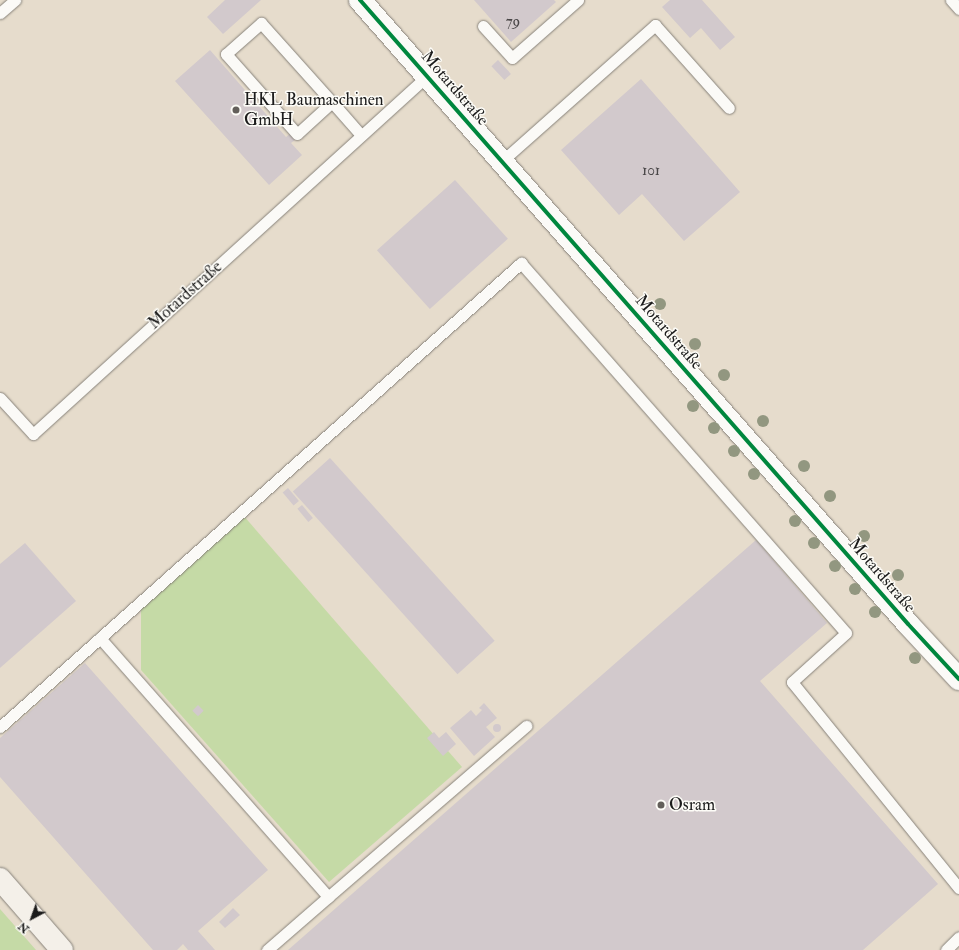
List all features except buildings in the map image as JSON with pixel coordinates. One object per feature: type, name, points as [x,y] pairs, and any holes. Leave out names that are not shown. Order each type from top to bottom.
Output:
[{"type":"main road","points":[[0,879],[62,950]]},
{"type":"street","name":"Motardstraße","points":[[360,0],[903,618],[959,679]]},
{"type":"lane","points":[[0,13],[15,0]]},
{"type":"lane","points":[[483,26],[512,58],[578,0]]},
{"type":"lane","points":[[951,0],[959,9]]},
{"type":"lane","points":[[332,102],[297,134],[226,54],[261,23],[332,102],[361,135]]},
{"type":"lane","points":[[502,161],[655,25],[729,108]]},
{"type":"lane","name":"Motardstraße","points":[[0,398],[33,434],[427,76]]},
{"type":"lane","points":[[0,727],[521,263],[846,633],[792,682],[959,888]]},
{"type":"lane","points":[[100,638],[328,896]]},
{"type":"lane","points":[[267,950],[526,726]]},
{"type":"lane","points":[[946,950],[959,937]]},
{"type":"green space","points":[[243,515],[462,767],[329,882],[141,670],[141,609]]},
{"type":"green space","points":[[0,909],[36,950],[0,950]]},
{"type":"cycle path","points":[[360,0],[908,624],[959,679]]},
{"type":"place","name":"HKL Baumaschinen GmbH","points":[[236,110]]},
{"type":"place","name":"Osram","points":[[661,805]]}]
